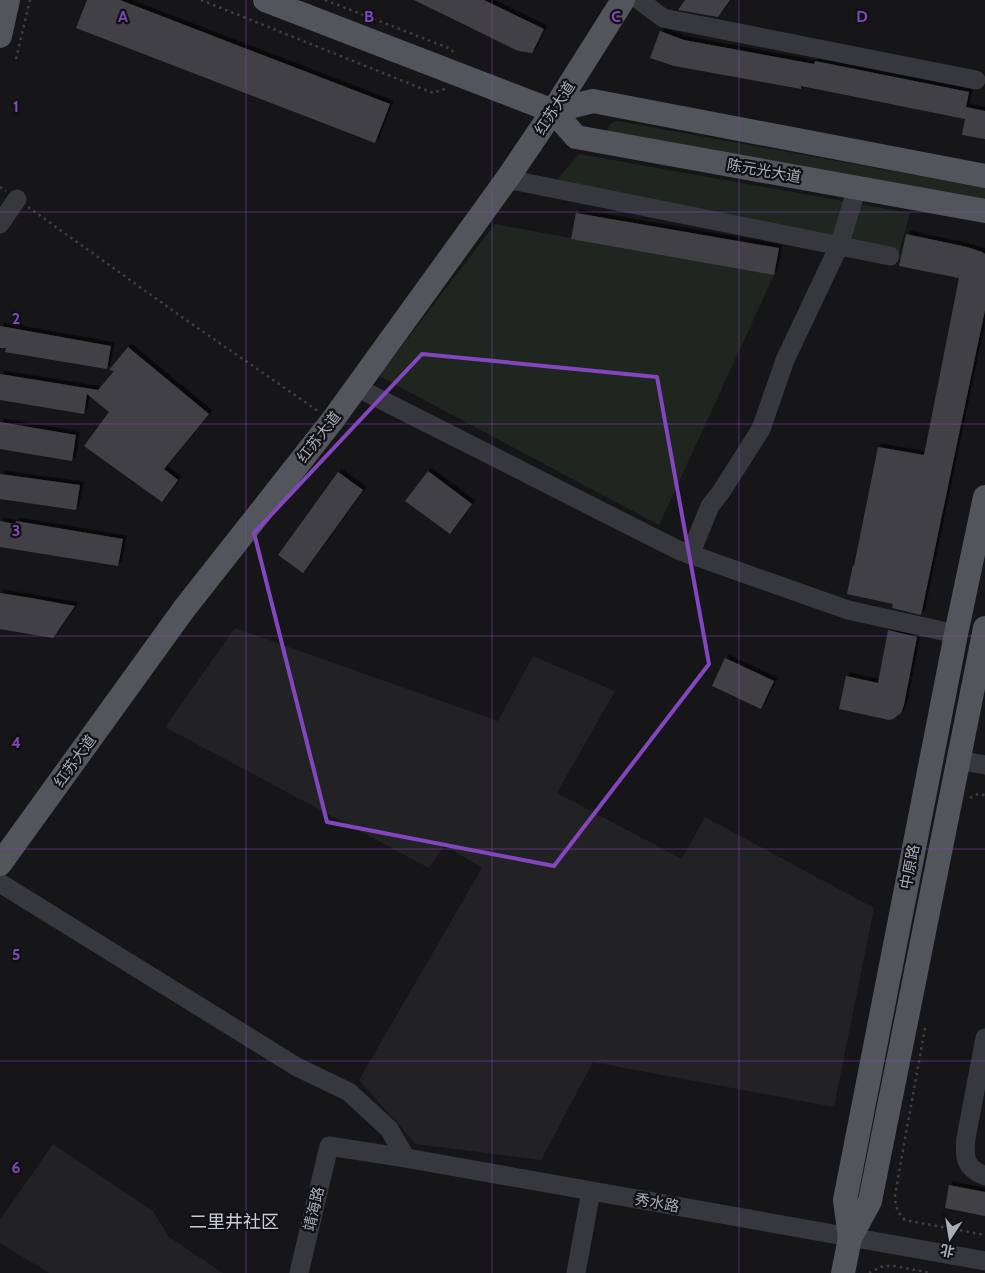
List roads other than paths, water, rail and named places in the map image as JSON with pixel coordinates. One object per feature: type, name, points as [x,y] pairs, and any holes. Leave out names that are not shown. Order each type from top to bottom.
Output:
[{"type":"main road","points":[[0,36],[8,0]]},
{"type":"main road","name":"陈元光大道","points":[[265,0],[553,111],[576,137],[985,211]]},
{"type":"main road","name":"红苏大道","points":[[0,864],[184,609],[332,421],[507,179],[553,111],[623,0]]},
{"type":"main road","points":[[553,111],[594,101],[985,176]]},
{"type":"main road","name":"中原路","points":[[850,1238],[845,1200],[956,634],[985,497]]},
{"type":"main road","name":"中原路","points":[[843,1273],[850,1238],[870,1201],[985,628]]},
{"type":"street","points":[[639,0],[663,18],[976,80]]},
{"type":"street","points":[[507,179],[890,256]]},
{"type":"street","points":[[690,554],[710,506],[761,429],[785,360],[839,246],[857,188]]},
{"type":"street","points":[[0,224],[16,199]]},
{"type":"street","points":[[356,387],[678,550],[848,610],[956,634]]},
{"type":"street","points":[[958,760],[985,765]]},
{"type":"street","points":[[0,883],[297,1067],[349,1092],[389,1129],[406,1158]]},
{"type":"street","points":[[985,1038],[965,1149],[966,1161],[971,1169],[985,1176]]},
{"type":"street","name":"秀水路","points":[[329,1146],[985,1261]]},
{"type":"street","name":"靖海路","points":[[299,1273],[329,1146]]},
{"type":"street","points":[[576,1273],[591,1191]]},
{"type":"district","name":"二里井社区","points":[[234,1222]]}]
